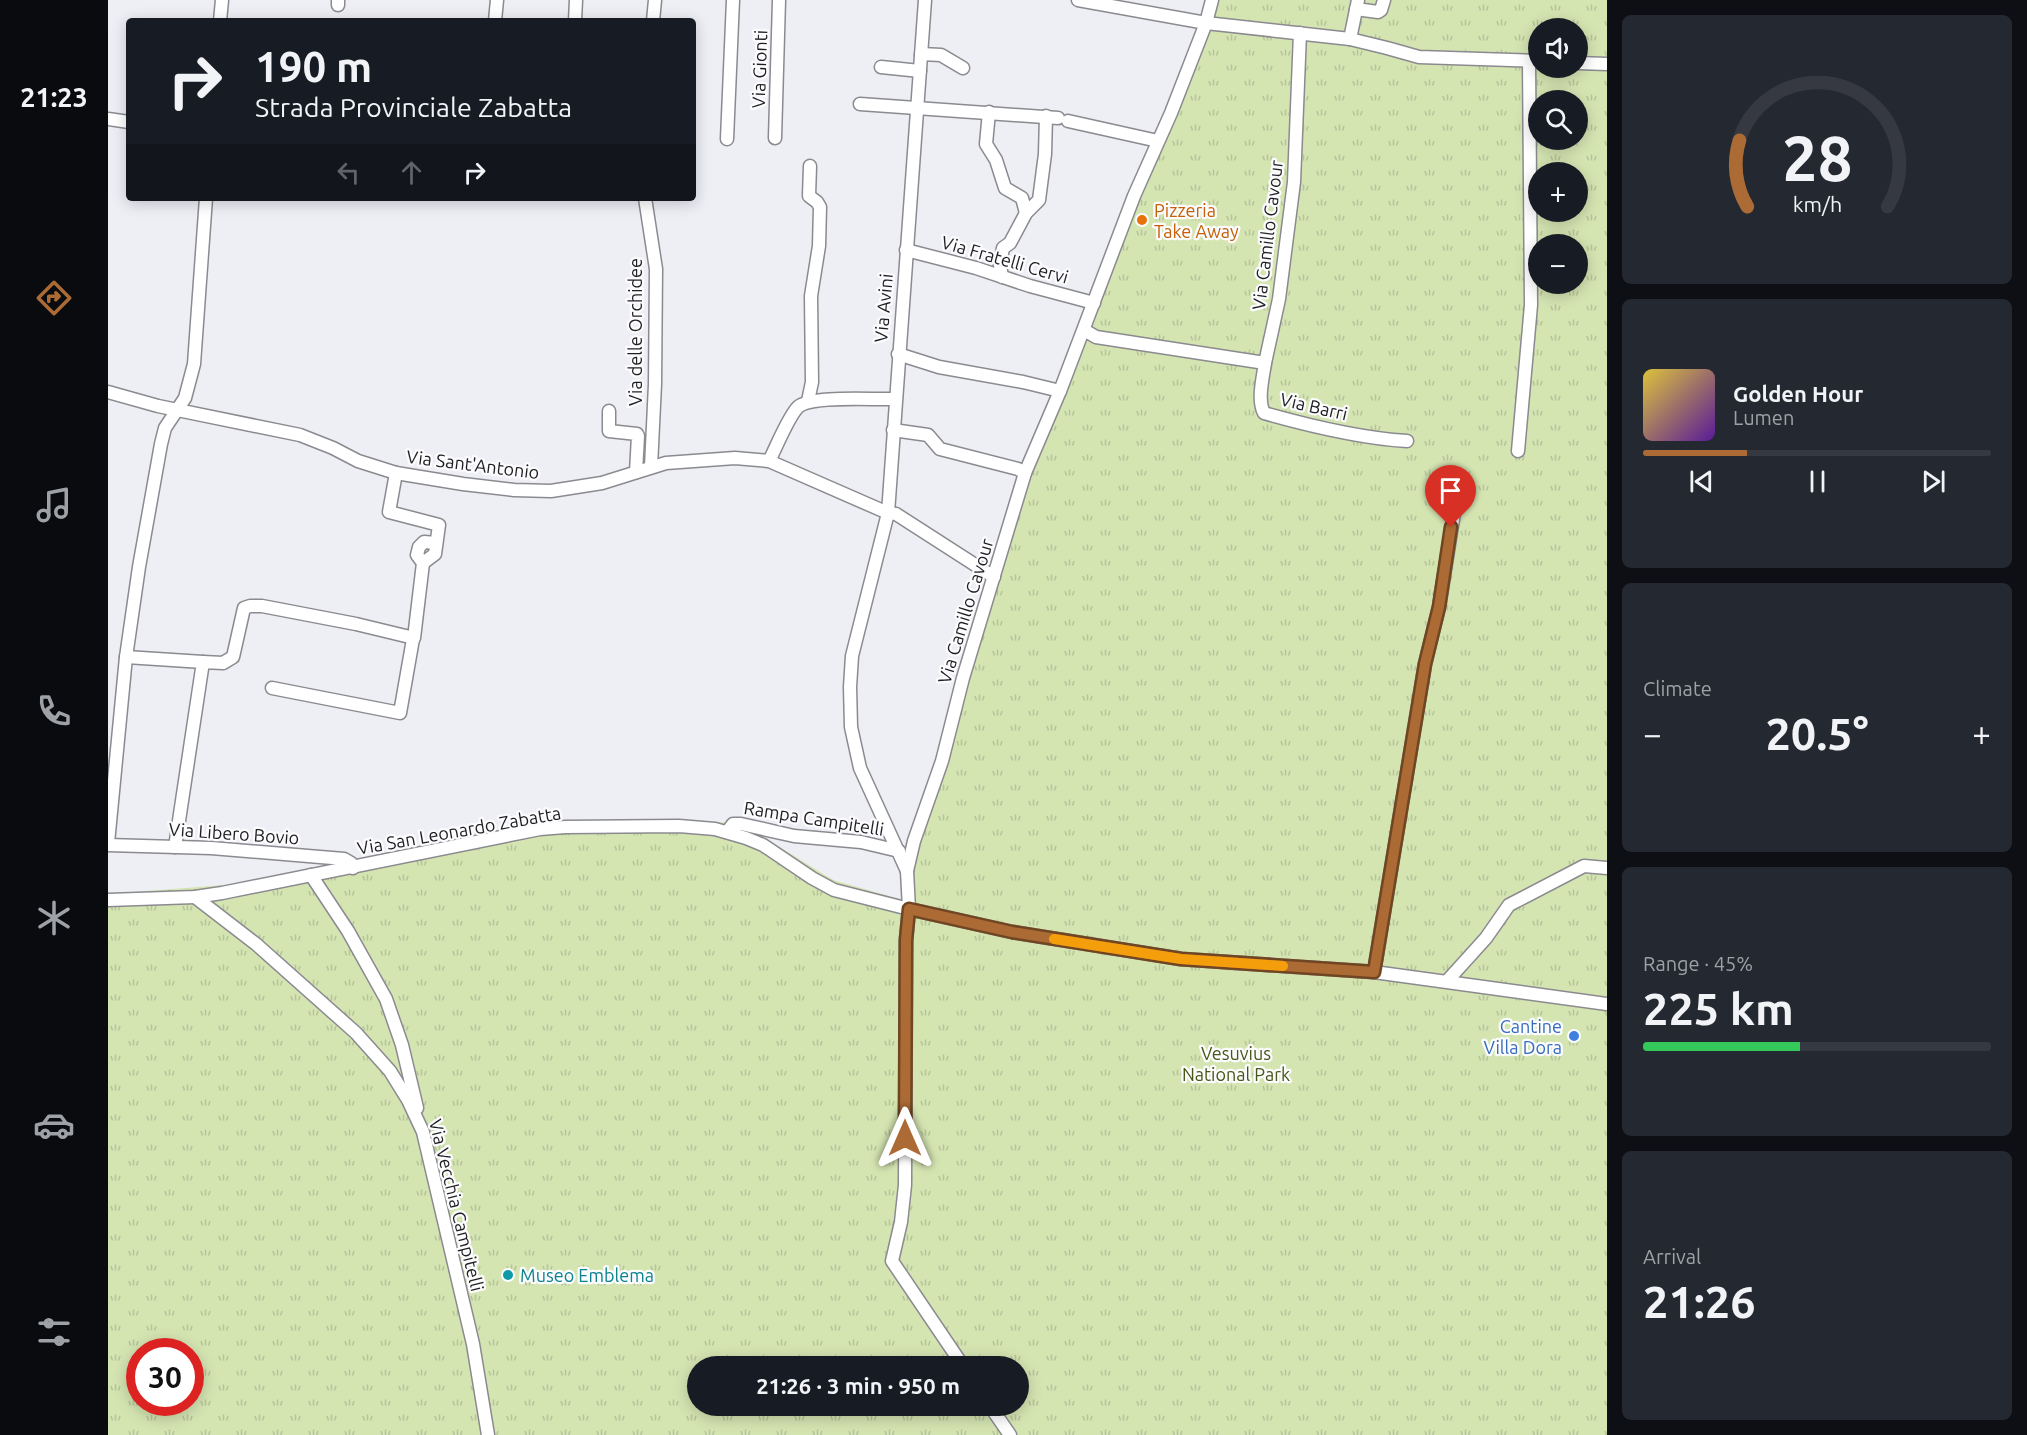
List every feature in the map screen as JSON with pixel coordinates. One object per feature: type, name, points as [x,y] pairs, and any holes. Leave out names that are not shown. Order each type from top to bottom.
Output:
[{"type":"street","points":[[220,18],[222,0]]},
{"type":"street","points":[[495,18],[497,0]]},
{"type":"street","points":[[575,18],[576,0]]},
{"type":"street","points":[[653,18],[655,0]]},
{"type":"street","points":[[727,139],[733,0]]},
{"type":"street","name":"Via Gionti","points":[[776,138],[779,0]]},
{"type":"street","name":"Via Avini","points":[[908,871],[860,768],[851,727],[850,697],[852,656],[888,513],[925,0]]},
{"type":"street","points":[[1078,0],[1206,24],[1350,39],[1419,57],[1528,61]]},
{"type":"street","name":"Via Camillo Cavour","points":[[956,1356],[892,1261],[901,1222],[905,1185],[908,871],[914,841],[942,761],[963,678],[1025,473],[1084,330],[1120,230],[1206,24],[1212,0]]},
{"type":"street","points":[[1350,39],[1357,5],[1379,17],[1384,0]]},
{"type":"street","name":"Via Camillo Cavour","points":[[1265,363],[1279,299],[1294,182],[1300,33]]},
{"type":"street","points":[[921,54],[941,55],[963,68]]},
{"type":"street","points":[[1588,63],[1607,64]]},
{"type":"street","points":[[881,67],[920,71]]},
{"type":"street","points":[[1518,451],[1531,305],[1534,78]]},
{"type":"street","points":[[860,104],[1057,118],[1158,141]]},
{"type":"street","points":[[989,112],[986,144],[996,160],[1005,188],[1022,198],[1026,213]]},
{"type":"street","points":[[1002,276],[1000,265],[1003,248],[1014,238],[1017,227],[1022,225],[1026,213],[1039,200],[1045,154],[1057,118]]},
{"type":"street","points":[[108,119],[126,122]]},
{"type":"street","points":[[808,401],[812,382],[811,296],[819,246],[820,207],[809,196],[810,166]]},
{"type":"street","points":[[108,844],[126,657],[161,444],[165,428],[185,398],[194,364],[206,201]]},
{"type":"street","name":"Via delle Orchidee","points":[[645,201],[656,269],[655,384],[651,467]]},
{"type":"street","name":"Via Fratelli Cervi","points":[[906,250],[1094,303]]},
{"type":"street","points":[[1084,330],[1096,337],[1265,363]]},
{"type":"street","points":[[898,354],[939,368],[1023,382],[1060,391]]},
{"type":"street","name":"Via Barri","points":[[1265,363],[1262,399],[1264,413],[1286,420],[1386,440],[1407,441]]},
{"type":"street","name":"Via Sant'Antonio","points":[[108,392],[158,406],[300,435],[358,461],[396,473],[514,490],[551,491],[602,483],[651,467],[687,461],[735,458],[769,461],[888,513],[896,514],[994,577]]},
{"type":"street","points":[[769,461],[794,412],[808,401],[816,399],[895,399]]},
{"type":"street","points":[[609,411],[609,431],[637,434],[638,436],[636,472]]},
{"type":"street","points":[[893,430],[928,435],[940,449],[1018,469],[1025,473]]},
{"type":"street","points":[[126,657],[223,663],[233,657],[242,612],[248,606],[262,606],[356,624],[414,638],[423,563],[417,555],[419,547],[424,542],[436,543],[439,525],[388,512],[396,473]]},
{"type":"street","points":[[1374,972],[1425,664],[1439,607],[1455,507]]},
{"type":"street","points":[[272,688],[400,713],[413,639]]},
{"type":"street","points":[[175,847],[203,662]]},
{"type":"street","name":"Rampa Campitelli","points":[[727,832],[733,824],[741,824],[794,836],[861,842],[898,851]]},
{"type":"street","name":"Via San Leonardo Zabatta","points":[[108,900],[195,897],[540,830],[565,827],[679,826],[727,832],[763,845],[834,890],[1012,932],[1161,956],[1374,972],[1607,1004]]},
{"type":"street","name":"Via Libero Bovio","points":[[108,844],[344,859],[353,867]]},
{"type":"street","points":[[1448,981],[1486,938],[1509,904],[1584,866],[1607,868]]},
{"type":"street","points":[[311,875],[340,916],[386,999],[402,1045],[423,1132]]},
{"type":"street","name":"Via Vecchia Campitelli","points":[[195,897],[256,944],[356,1033],[390,1071],[408,1100],[423,1132],[473,1344],[488,1435]]},
{"type":"street","points":[[997,1416],[1010,1435]]},
{"type":"green space","name":"Vesuvius National Park","points":[[1208,0],[1607,0],[1607,1435],[108,1435],[108,894],[263,882],[498,830],[589,822],[674,821],[741,823],[833,880],[903,900],[927,797],[970,641],[1099,272],[1133,182],[1169,108]]},
{"type":"slow traffic","points":[[1054,939],[1181,959],[1283,966]]},
{"type":"place","name":"Pizzeria Take Away","points":[[1142,220]]},
{"type":"place","name":"Cantine Villa Dora","points":[[1574,1036]]},
{"type":"place","name":"Museo Emblema","points":[[508,1275]]},
{"type":"route","points":[[905,1138],[906,940],[909,909],[1012,932],[1181,959],[1374,972],[1425,664],[1439,607],[1451,527]]}]
